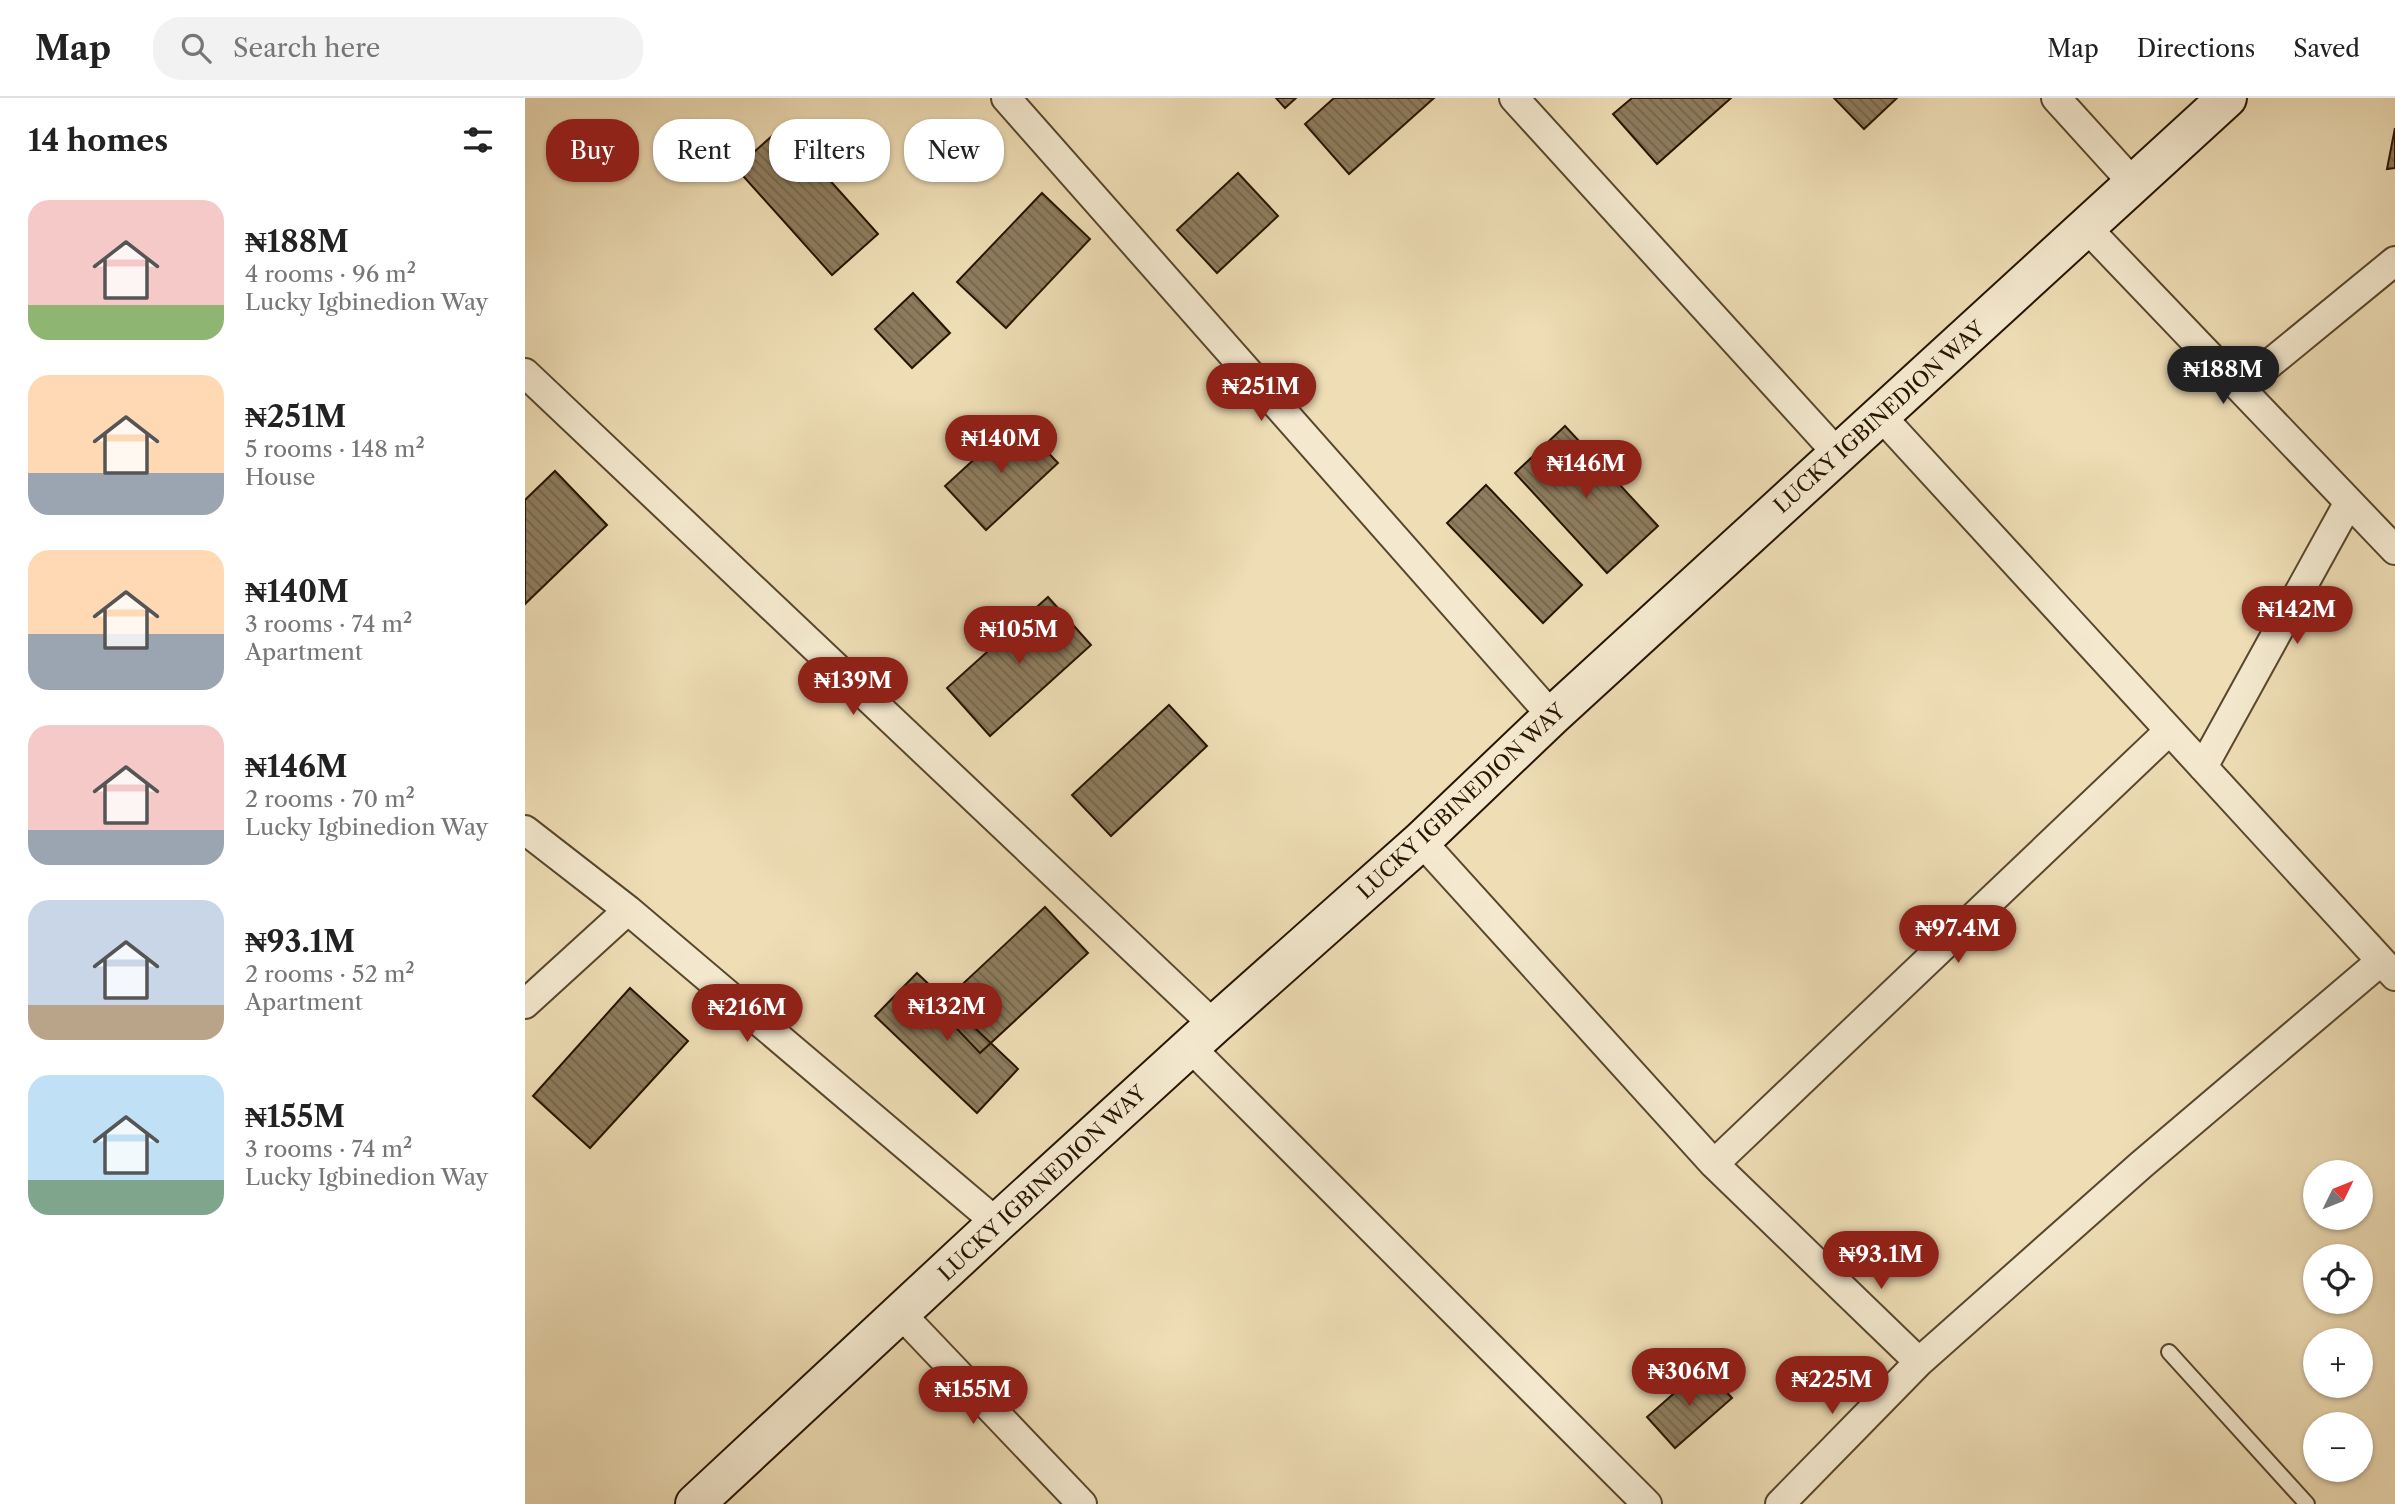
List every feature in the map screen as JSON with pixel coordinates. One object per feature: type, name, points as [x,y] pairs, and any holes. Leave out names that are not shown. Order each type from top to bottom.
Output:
[{"type":"street","points":[[1006,98],[1552,716]]},
{"type":"street","points":[[1514,98],[1838,454]]},
{"type":"street","points":[[2056,98],[2134,184]]},
{"type":"street","name":"LUCKY IGBINEDION WAY","points":[[695,1504],[997,1223],[1421,841],[1552,716],[2227,98]]},
{"type":"street","points":[[2086,227],[2395,550]]},
{"type":"street","points":[[2240,388],[2395,261]]},
{"type":"street","points":[[525,373],[1202,1036],[1647,1504]]},
{"type":"street","points":[[1780,1504],[1919,1362],[2141,1166],[2388,969],[1880,415]]},
{"type":"street","points":[[2203,767],[2349,502]]},
{"type":"street","points":[[1714,1164],[2169,731]]},
{"type":"street","points":[[525,831],[628,910],[997,1223]]},
{"type":"street","points":[[1421,841],[1714,1164],[1919,1362]]},
{"type":"street","points":[[525,1004],[628,910]]},
{"type":"street","points":[[900,1313],[1082,1504]]},
{"type":"lane","points":[[2169,1352],[2307,1504]]},
{"type":"building","points":[[1276,98],[1296,98],[1285,108]]},
{"type":"building","points":[[1334,98],[1434,98],[1349,174],[1305,124]]},
{"type":"building","points":[[1632,98],[1731,98],[1657,164],[1613,114]]},
{"type":"building","points":[[1834,98],[1897,98],[1864,129]]},
{"type":"building","points":[[2395,128],[2395,168],[2387,169]]},
{"type":"building","points":[[769,139],[769,182],[831,182],[878,234],[832,275],[749,182],[755,182],[755,151]]},
{"type":"building","points":[[1238,173],[1278,216],[1217,273],[1177,230]]},
{"type":"building","points":[[1042,193],[1090,239],[1006,328],[957,282]]},
{"type":"building","points":[[913,293],[950,333],[912,368],[875,329]]},
{"type":"building","points":[[1017,420],[1058,463],[986,530],[945,486]]},
{"type":"building","points":[[1565,426],[1658,526],[1607,573],[1515,473]]},
{"type":"building","points":[[555,471],[607,525],[525,604],[525,500]]},
{"type":"building","points":[[1486,485],[1582,585],[1543,623],[1447,523]]},
{"type":"building","points":[[1048,597],[1091,645],[990,736],[947,688]]},
{"type":"building","points":[[1169,705],[1207,746],[1111,836],[1072,795]]},
{"type":"building","points":[[1045,907],[1088,953],[980,1053],[937,1008]]},
{"type":"building","points":[[917,973],[1018,1069],[977,1113],[875,1016]]},
{"type":"building","points":[[630,988],[688,1041],[590,1148],[533,1096]]},
{"type":"building","points":[[1704,1367],[1732,1398],[1675,1448],[1647,1417]]}]
